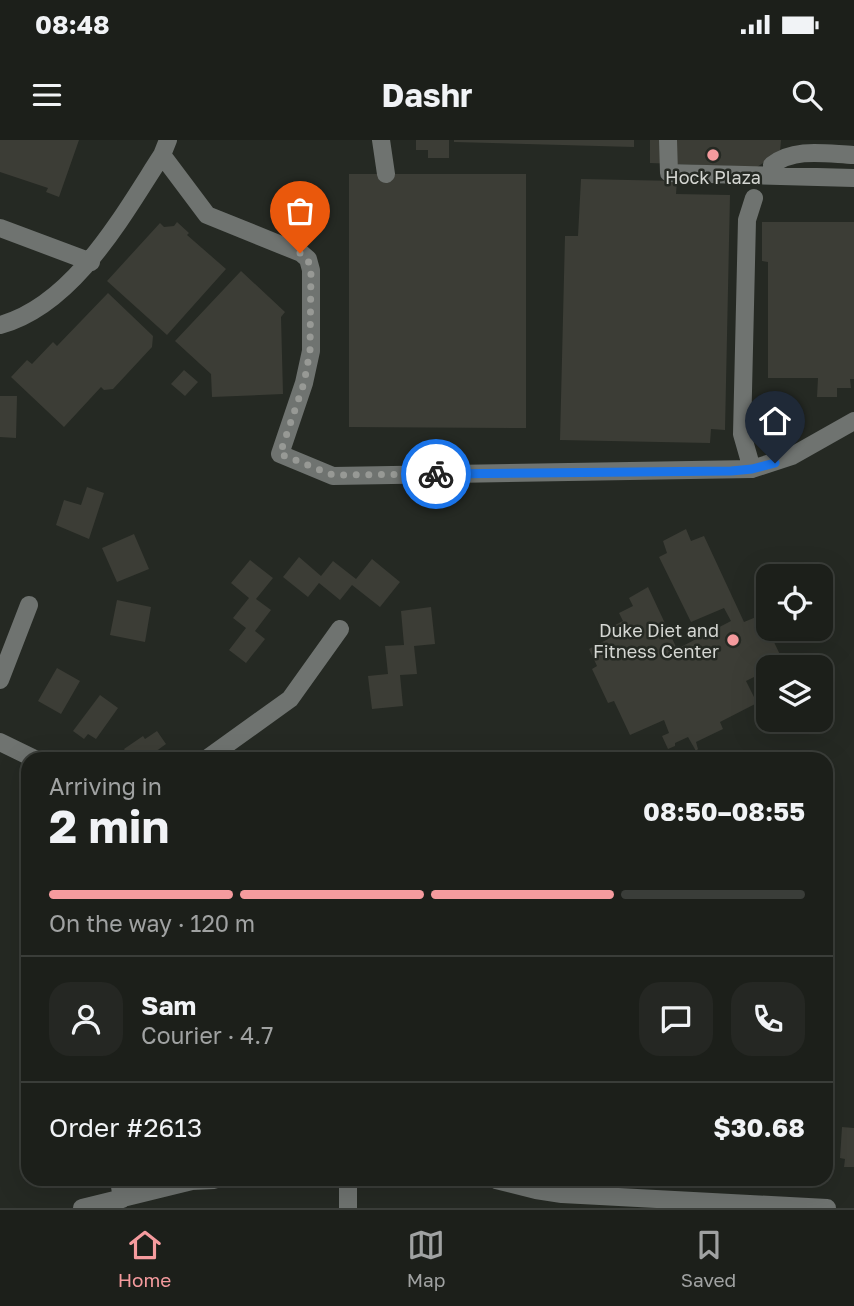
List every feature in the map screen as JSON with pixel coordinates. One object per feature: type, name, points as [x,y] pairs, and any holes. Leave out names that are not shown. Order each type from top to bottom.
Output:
[{"type":"street","points":[[381,140],[386,174]]},
{"type":"street","points":[[668,140],[669,173],[854,178]]},
{"type":"street","points":[[0,325],[14,321],[46,302],[91,262],[165,147],[207,215],[300,253],[308,260],[311,270],[310,351],[304,383],[280,454],[333,475],[752,469],[792,456],[854,421]]},
{"type":"street","points":[[772,165],[780,158],[799,153],[854,155]]},
{"type":"street","points":[[752,469],[742,434],[747,220],[754,198]]},
{"type":"street","points":[[0,228],[91,262]]},
{"type":"street","points":[[0,680],[29,605]]},
{"type":"street","points":[[216,752],[290,699],[340,629]]},
{"type":"street","points":[[0,741],[21,752]]},
{"type":"street","points":[[120,1186],[122,1199]]},
{"type":"street","points":[[82,1208],[169,1186]]},
{"type":"street","points":[[348,1186],[348,1208]]},
{"type":"street","points":[[520,1186],[536,1190],[590,1187],[827,1208]]},
{"type":"building","points":[[0,140],[79,140],[59,197],[46,192],[48,188],[0,172]]},
{"type":"building","points":[[416,140],[449,140],[449,158],[428,158],[428,150],[416,150]]},
{"type":"building","points":[[634,140],[634,147],[454,142]]},
{"type":"building","name":"Hock Plaza","points":[[650,140],[781,140],[780,152],[757,167],[650,163]]},
{"type":"building","points":[[349,174],[526,174],[526,428],[349,427]]},
{"type":"building","points":[[581,179],[677,181],[676,194],[730,195],[725,430],[711,429],[710,443],[560,440],[565,236],[578,236]]},
{"type":"building","points":[[177,222],[189,233],[187,235],[226,269],[167,335],[107,281],[160,223],[164,227],[174,226]]},
{"type":"building","points":[[762,222],[854,222],[854,379],[850,379],[851,388],[837,388],[837,397],[817,397],[818,378],[768,378],[768,262],[762,261]]},
{"type":"building","points":[[241,271],[285,312],[281,317],[283,394],[212,397],[211,374],[175,341]]},
{"type":"building","points":[[108,293],[153,336],[152,347],[113,389],[104,390],[101,387],[64,427],[11,377],[27,360],[32,364],[53,342],[57,346]]},
{"type":"building","points":[[184,370],[198,382],[185,396],[171,384]]},
{"type":"building","points":[[0,396],[17,396],[16,438],[0,437]]},
{"type":"building","points":[[87,487],[104,493],[89,539],[56,525],[64,500],[81,505]]},
{"type":"building","name":"Duke Diet and Fitness Center","points":[[686,529],[691,541],[704,536],[744,622],[756,617],[756,641],[773,641],[780,655],[756,655],[756,676],[746,681],[756,704],[720,722],[723,729],[696,742],[696,751],[688,737],[668,749],[662,736],[669,733],[664,720],[630,735],[614,701],[608,703],[592,669],[597,666],[589,649],[608,639],[603,631],[623,621],[619,613],[633,606],[629,598],[648,587],[677,649],[731,621],[724,608],[691,622],[659,557],[667,553],[663,541]]},
{"type":"building","points":[[134,534],[149,569],[117,582],[102,548]]},
{"type":"building","points":[[299,557],[321,576],[333,561],[356,579],[372,559],[400,582],[380,607],[352,585],[340,600],[319,583],[308,597],[283,577]]},
{"type":"building","points":[[250,560],[273,578],[256,599],[271,610],[255,631],[265,639],[246,663],[229,650],[246,628],[233,618],[249,598],[231,583]]},
{"type":"building","points":[[117,600],[151,607],[145,642],[110,635]]},
{"type":"building","points":[[431,607],[435,644],[414,646],[417,674],[400,675],[403,706],[372,709],[368,676],[388,674],[385,646],[404,645],[401,611]]},
{"type":"building","points":[[57,668],[80,681],[61,714],[38,701]]},
{"type":"building","points":[[100,695],[118,708],[96,739],[88,734],[84,739],[73,731]]},
{"type":"building","points":[[157,731],[166,744],[155,752],[126,752],[124,749],[143,736],[145,739]]},
{"type":"building","points":[[842,1127],[854,1128],[854,1167],[844,1167],[845,1159],[840,1158]]},
{"type":"way so far","points":[[300,253],[308,260],[311,270],[310,351],[304,383],[280,454],[333,475],[436,474]]},
{"type":"place","name":"Hock Plaza","points":[[713,155]]},
{"type":"place","name":"Duke Diet and Fitness Center","points":[[733,640]]},
{"type":"route","points":[[436,474],[731,471],[775,463]]}]
